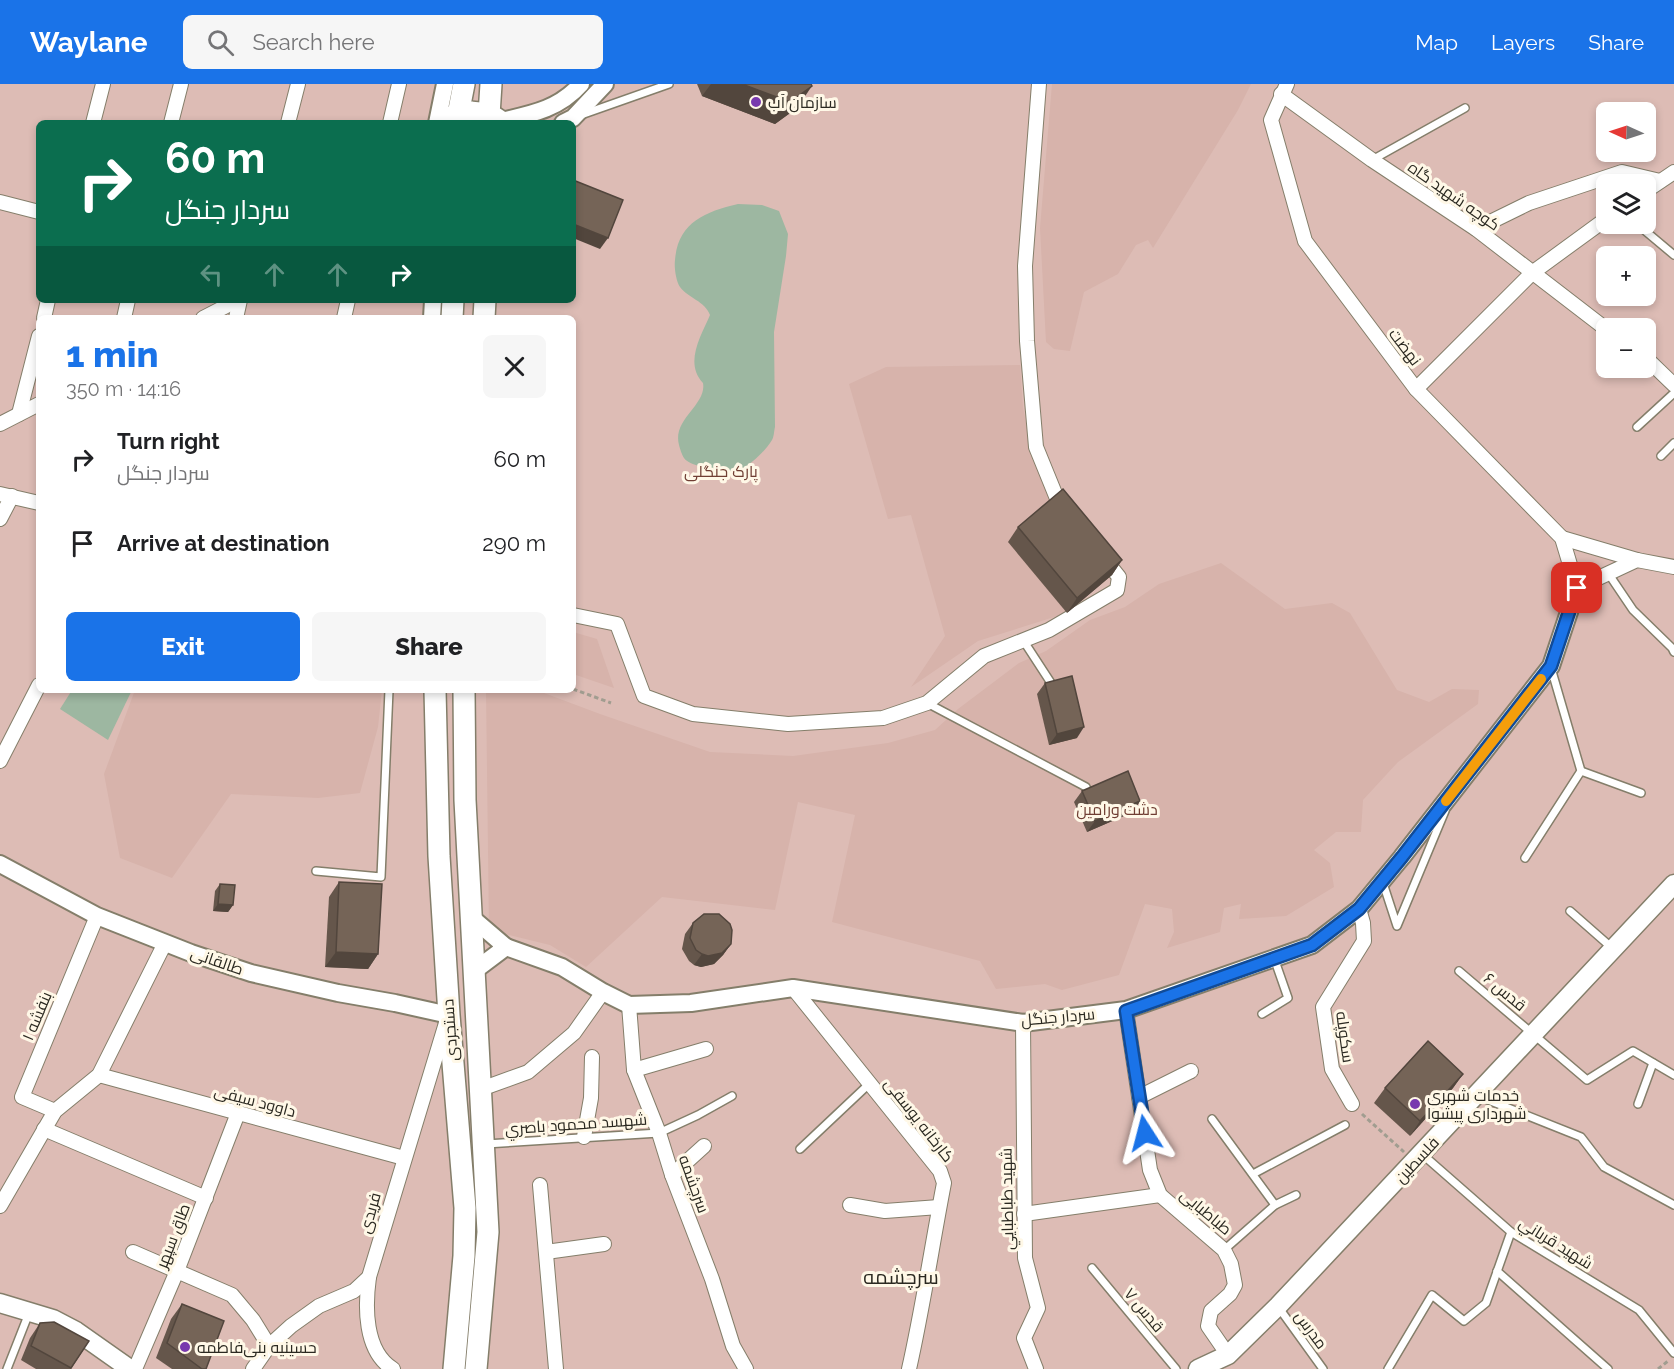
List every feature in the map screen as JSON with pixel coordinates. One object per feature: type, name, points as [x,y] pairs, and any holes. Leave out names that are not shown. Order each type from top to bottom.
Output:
[{"type":"main road","points":[[451,119],[464,84]]},
{"type":"main road","points":[[491,84],[498,120]]},
{"type":"main road","points":[[451,119],[477,112],[498,120]]},
{"type":"main road","name":"دستجردی","points":[[435,693],[439,856],[465,1216],[464,1257],[454,1369]]},
{"type":"main road","name":"دستجردی","points":[[464,693],[465,801],[488,1232],[476,1369]]},
{"type":"main road","name":"فلسطین","points":[[1198,1369],[1228,1355],[1278,1306],[1414,1154],[1477,1096],[1674,884]]},
{"type":"main road","points":[[0,1303],[53,1319],[76,1331],[130,1369]]},
{"type":"street","points":[[94,120],[103,84]]},
{"type":"street","points":[[172,120],[181,84]]},
{"type":"street","points":[[289,120],[298,84]]},
{"type":"street","points":[[391,120],[399,84]]},
{"type":"street","points":[[439,120],[445,84]]},
{"type":"street","points":[[498,120],[538,113],[571,96],[581,84]]},
{"type":"street","points":[[569,120],[605,84]]},
{"type":"street","points":[[1039,84],[1025,266],[1027,340],[1036,447],[1058,501],[1071,518]]},
{"type":"street","name":"کوچه شهید گاه","points":[[1284,89],[1372,160],[1476,230],[1596,321]]},
{"type":"street","name":"نهضت","points":[[1284,89],[1271,120],[1305,241],[1416,389],[1562,538],[1577,588]]},
{"type":"street","points":[[1476,230],[1529,203],[1622,172],[1660,180]]},
{"type":"street","points":[[1656,183],[1674,172]]},
{"type":"street","points":[[0,202],[36,211]]},
{"type":"street","points":[[1416,389],[1532,273],[1596,226]]},
{"type":"street","points":[[209,315],[233,303]]},
{"type":"street","points":[[19,414],[36,348]]},
{"type":"street","points":[[1656,368],[1674,385]]},
{"type":"street","points":[[0,424],[36,406]]},
{"type":"street","points":[[0,519],[6,495],[36,502]]},
{"type":"street","points":[[1562,538],[1637,560],[1674,567]]},
{"type":"street","points":[[576,616],[617,624],[644,696],[693,714],[788,724],[883,718],[927,704],[984,656],[1049,630],[1117,590],[1119,577],[1092,543]]},
{"type":"street","points":[[1577,588],[1637,560]]},
{"type":"street","name":"سردار جنگل","points":[[506,946],[562,967],[629,1005],[691,1003],[793,988],[1023,1023],[1126,1011],[1312,945],[1359,909],[1551,666],[1577,588]]},
{"type":"street","points":[[0,761],[36,691]]},
{"type":"street","name":"طالقانی","points":[[0,864],[97,916],[251,973],[449,1015]]},
{"type":"street","name":"سکوپله","points":[[1352,1104],[1332,1069],[1323,1007],[1364,941],[1359,909]]},
{"type":"street","name":"بنفشه ۱","points":[[55,1111],[22,1097],[97,916]]},
{"type":"street","points":[[471,916],[506,946],[474,971]]},
{"type":"street","points":[[0,1206],[55,1111],[99,1076],[165,943]]},
{"type":"street","name":"کارخانه یوسفی","points":[[793,988],[940,1171],[944,1183],[922,1313],[909,1369]]},
{"type":"street","points":[[481,1089],[528,1072],[574,1033],[603,992]]},
{"type":"street","name":"سرچشمه","points":[[629,1005],[634,1070],[712,1279],[733,1346],[746,1369]]},
{"type":"street","name":"طباطبایی","points":[[1126,1011],[1150,1170],[1160,1195],[1224,1250],[1230,1263],[1235,1285],[1230,1294],[1211,1311],[1208,1326],[1228,1355]]},
{"type":"street","name":"فریدی","points":[[393,1369],[386,1365],[374,1345],[368,1324],[366,1300],[369,1276],[449,1015]]},
{"type":"street","name":"شهيد طباطبايي","points":[[1023,1023],[1024,1258],[1038,1308],[1024,1338],[1036,1369]]},
{"type":"street","points":[[634,1070],[706,1049]]},
{"type":"street","points":[[584,1137],[591,1098],[592,1057]]},
{"type":"street","points":[[1139,1097],[1191,1071]]},
{"type":"street","name":"داوود سیفی","points":[[99,1076],[404,1158]]},
{"type":"street","name":"طاق سپهر","points":[[135,1369],[177,1271],[238,1113]]},
{"type":"street","points":[[44,1129],[206,1198]]},
{"type":"street","points":[[672,1175],[705,1146]]},
{"type":"street","points":[[540,1185],[556,1369]]},
{"type":"street","points":[[1024,1214],[1160,1195]]},
{"type":"street","points":[[850,1205],[885,1211],[939,1207]]},
{"type":"street","points":[[546,1252],[604,1244]]},
{"type":"street","points":[[133,1252],[232,1295],[253,1320],[268,1346]]},
{"type":"street","points":[[253,1369],[268,1346],[291,1326],[319,1306],[354,1291],[369,1276]]},
{"type":"lane","points":[[571,120],[669,84]]},
{"type":"lane","points":[[1372,160],[1465,108]]},
{"type":"lane","points":[[1649,234],[1674,255]]},
{"type":"lane","points":[[1637,427],[1674,393]]},
{"type":"lane","points":[[1661,456],[1674,442]]},
{"type":"lane","points":[[1608,573],[1633,610],[1674,652]]},
{"type":"lane","points":[[1023,640],[1051,683]]},
{"type":"lane","points":[[1525,858],[1581,771],[1551,666]]},
{"type":"lane","points":[[316,872],[381,878],[389,693]]},
{"type":"lane","points":[[927,704],[1086,787]]},
{"type":"lane","points":[[1581,771],[1641,794]]},
{"type":"lane","points":[[1382,881],[1397,926],[1454,791]]},
{"type":"lane","points":[[1570,910],[1613,949]]},
{"type":"lane","points":[[1262,1014],[1288,998],[1274,958]]},
{"type":"lane","name":"قدس ۶","points":[[1459,971],[1587,1080],[1633,1051],[1653,1063]]},
{"type":"lane","points":[[1638,1104],[1653,1063],[1674,1076]]},
{"type":"lane","points":[[800,1149],[869,1083]]},
{"type":"lane","name":"شهسد محمود باصري","points":[[484,1144],[659,1132],[699,1115],[732,1096]]},
{"type":"lane","points":[[1477,1096],[1581,1137],[1604,1167],[1674,1205]]},
{"type":"lane","points":[[1212,1119],[1275,1205]]},
{"type":"lane","points":[[1253,1174],[1345,1125]]},
{"type":"lane","name":"شهيد قرباني","points":[[1414,1154],[1511,1232],[1639,1310],[1674,1354]]},
{"type":"lane","points":[[1224,1250],[1275,1205],[1296,1195]]},
{"type":"lane","points":[[1388,1369],[1432,1295],[1464,1321],[1486,1303],[1511,1232]]},
{"type":"lane","name":"قدس ۷","points":[[1092,1268],[1176,1369]]},
{"type":"lane","points":[[1497,1271],[1608,1369]]},
{"type":"lane","name":"مدرس","points":[[1278,1306],[1323,1369]]},
{"type":"lane","points":[[7,1369],[30,1312]]},
{"type":"path","points":[[576,690],[611,703]]},
{"type":"path","points":[[1352,1104],[1414,1154]]},
{"type":"path","points":[[1658,1369],[1674,1354]]},
{"type":"green space","name":"دشت ورامین","points":[[0,84],[1674,84],[1674,1369],[0,1369]]},
{"type":"green space","points":[[1052,84],[1251,84],[1238,110],[1153,248],[1148,240],[1136,245],[1118,274],[1084,292],[1070,351],[1054,349],[1046,342],[1040,228]]},
{"type":"green space","points":[[1020,365],[1023,407],[1032,454],[1112,575],[1067,613],[978,641],[911,687],[945,636],[911,515],[888,519],[849,384],[886,367]]},
{"type":"green space","points":[[1221,563],[1285,609],[1332,603],[1350,613],[1397,690],[1429,702],[1452,689],[1479,690],[1478,704],[1398,762],[1363,800],[1361,832],[1336,832],[1314,850],[1330,863],[1334,887],[1286,916],[1239,919],[1241,904],[1224,908],[1220,932],[1167,948],[1174,932],[1172,909],[1145,904],[1119,975],[1062,990],[1045,984],[996,989],[980,961],[832,922],[855,815],[798,802],[775,910],[662,897],[586,967],[550,945],[489,930],[486,693],[544,693],[710,752],[793,756],[888,743],[935,730],[958,709],[1019,663],[1046,651],[1090,620],[1125,607],[1159,584]]},
{"type":"green space","points":[[576,633],[597,639],[614,688],[576,675]]},
{"type":"green space","points":[[134,693],[382,693],[378,727],[360,793],[318,798],[231,794],[172,878],[120,858],[104,774]]},
{"type":"shaded area","points":[[738,204],[762,205],[779,211],[788,234],[774,332],[775,427],[773,437],[750,464],[741,469],[729,471],[711,469],[688,462],[683,457],[679,445],[680,427],[703,391],[703,383],[697,375],[694,358],[710,315],[704,306],[680,287],[676,278],[675,263],[677,247],[687,228],[704,215]]},
{"type":"shaded area","points":[[70,693],[131,693],[108,740],[60,709]]},
{"type":"building","points":[[742,84],[811,84],[812,86],[790,102]]},
{"type":"building","points":[[576,181],[623,200],[608,238],[576,225]]},
{"type":"building","points":[[1063,489],[1122,560],[1077,598],[1018,527]]},
{"type":"building","points":[[1072,676],[1084,727],[1057,734],[1045,683]]},
{"type":"building","points":[[1128,771],[1140,801],[1095,821],[1082,791]]},
{"type":"building","points":[[339,882],[382,884],[378,954],[336,952]]},
{"type":"building","points":[[220,884],[235,885],[233,905],[218,904]]},
{"type":"building","points":[[704,914],[719,914],[730,924],[731,944],[722,953],[708,956],[702,954],[696,950],[690,938],[693,923]]},
{"type":"building","points":[[1428,1041],[1463,1074],[1420,1121],[1385,1088]]},
{"type":"building","points":[[182,1304],[224,1321],[206,1369],[202,1369],[167,1343]]},
{"type":"building","points":[[54,1322],[89,1341],[71,1368],[31,1346],[40,1323]]},
{"type":"slow traffic","points":[[1446,801],[1541,679]]},
{"type":"place","name":"سازمان آب","points":[[756,102]]},
{"type":"place","name":"خدمات شهری شهرداری پیشوا","points":[[1415,1104]]},
{"type":"place","name":"حسینیه بنی‌فاطمه","points":[[185,1347]]},
{"type":"district","name":"سرچشمه","points":[[901,1277]]},
{"type":"route","points":[[1145,1133],[1126,1011],[1312,945],[1359,909],[1551,666],[1577,588]]},
{"type":"park label","name":"پارک جنگلی","points":[[721,471]]}]
